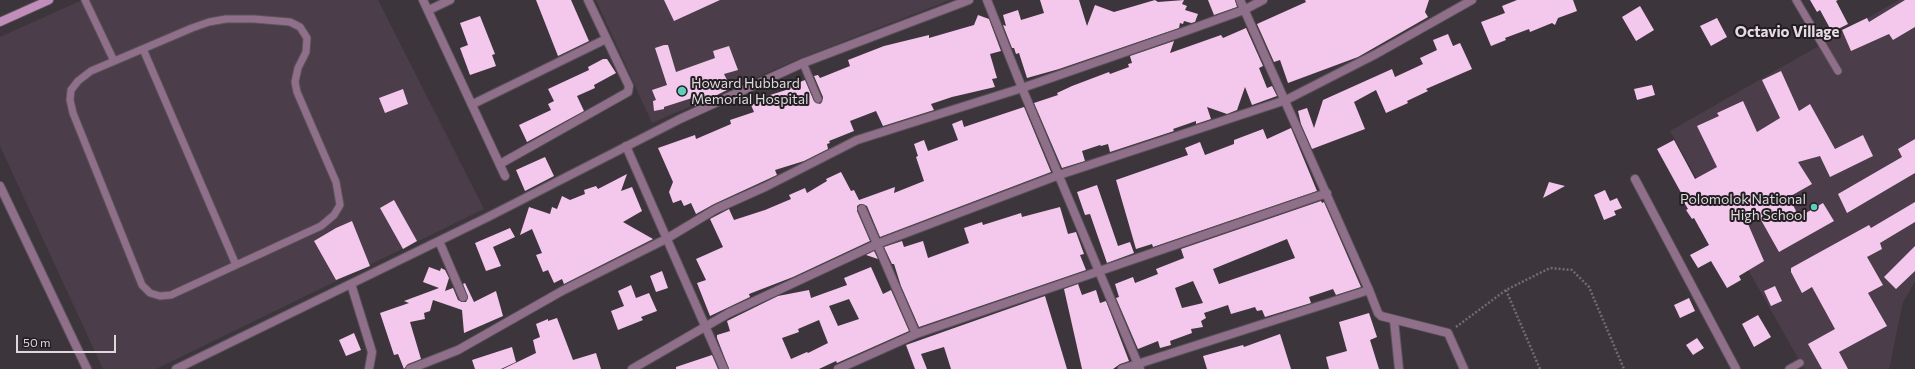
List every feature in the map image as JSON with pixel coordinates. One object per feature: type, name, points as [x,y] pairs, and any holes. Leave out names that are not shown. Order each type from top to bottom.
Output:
[{"type":"main road","points":[[0,22],[49,0]]},
{"type":"street","points":[[424,0],[505,176]]},
{"type":"street","points":[[428,10],[450,0]]},
{"type":"street","points":[[500,164],[628,92],[628,86],[588,0]]},
{"type":"street","points":[[176,369],[439,241],[626,146],[804,63],[969,0]]},
{"type":"street","points":[[987,0],[1098,272],[1139,366]]},
{"type":"street","points":[[1240,0],[1370,290],[1378,313],[1394,320],[1448,333],[1464,369]]},
{"type":"street","points":[[410,369],[458,350],[562,291],[666,239],[716,209],[765,188],[857,140],[1022,88],[1244,10],[1263,0]]},
{"type":"street","points":[[632,369],[706,326],[764,295],[877,244],[1059,175],[1286,100],[1376,54],[1472,0]]},
{"type":"street","points":[[473,104],[606,39]]},
{"type":"street","points":[[626,146],[724,369]]},
{"type":"street","points":[[1635,179],[1736,369]]},
{"type":"street","points":[[0,186],[87,369]]},
{"type":"street","points":[[838,369],[916,334],[1327,193]]},
{"type":"street","points":[[862,209],[916,334]]},
{"type":"street","points":[[439,241],[463,296]]},
{"type":"street","points":[[351,284],[372,352],[369,369]]},
{"type":"street","points":[[1122,369],[1139,366],[1370,290]]},
{"type":"street","points":[[1394,320],[1399,369]]},
{"type":"lane","points":[[85,0],[114,61]]},
{"type":"lane","points":[[1796,0],[1838,71]]},
{"type":"lane","points":[[254,18],[290,22],[300,27],[307,38],[306,52],[298,68],[295,82],[297,92],[336,182],[340,204],[334,214],[320,226],[171,295],[160,296],[150,293],[142,285],[73,113],[70,100],[71,90],[78,81],[91,71],[114,61],[209,22],[226,19],[254,18]]},
{"type":"lane","points":[[143,49],[236,265]]},
{"type":"lane","points":[[804,63],[818,99]]},
{"type":"lane","points":[[1789,369],[1800,363]]},
{"type":"path","points":[[1448,333],[1506,290],[1550,268],[1572,270],[1589,287],[1624,369]]},
{"type":"path","points":[[1506,290],[1540,369]]},
{"type":"shaded area","points":[[82,0],[378,0],[484,209],[156,369],[103,369],[0,146],[0,37]]},
{"type":"shaded area","name":"Howard Hubbard Memorial Hospital","points":[[596,0],[950,0],[801,58],[652,123]]},
{"type":"shaded area","name":"Polomolok National High School","points":[[1899,0],[1915,0],[1915,282],[1903,302],[1889,369],[1804,369],[1670,131]]},
{"type":"building","points":[[536,0],[571,0],[589,41],[558,56]]},
{"type":"building","points":[[664,0],[720,0],[674,21]]},
{"type":"building","points":[[1040,0],[1079,0],[1087,26],[1095,5],[1114,12],[1155,0],[1158,2],[1184,0],[1182,4],[1187,6],[1185,10],[1198,14],[1195,22],[1191,23],[1184,21],[1183,24],[1180,23],[1179,28],[1059,69],[1027,78],[1019,53],[1016,54],[1014,48],[1012,48],[1003,25],[1006,26],[1003,15],[1018,10],[1021,20],[1044,13]]},
{"type":"building","points":[[1208,0],[1235,0],[1237,7],[1214,15]]},
{"type":"building","points":[[1305,0],[1429,0],[1425,12],[1428,17],[1358,57],[1288,83],[1280,60],[1274,62],[1257,24],[1306,2]]},
{"type":"building","points":[[1517,0],[1573,0],[1577,11],[1558,18],[1555,25],[1552,23],[1530,32],[1529,29],[1505,38],[1506,40],[1491,46],[1481,22],[1505,13],[1502,6]]},
{"type":"building","points":[[1810,0],[1838,0],[1836,1],[1848,24],[1832,32],[1820,10],[1817,12]]},
{"type":"building","points":[[1905,0],[1915,0],[1915,27],[1893,40],[1889,34],[1851,51],[1842,30],[1867,18],[1869,22]]},
{"type":"building","points":[[1640,6],[1654,30],[1636,41],[1622,17]]},
{"type":"building","points":[[978,15],[989,19],[1001,51],[990,54],[997,78],[992,79],[995,87],[952,97],[931,104],[934,110],[883,126],[876,111],[850,121],[854,131],[829,141],[830,143],[827,144],[828,149],[804,161],[775,170],[777,175],[714,204],[696,214],[691,203],[684,206],[681,200],[673,203],[669,192],[673,182],[658,148],[695,135],[696,139],[731,124],[730,120],[754,112],[751,105],[768,99],[767,96],[786,90],[785,88],[805,80],[814,101],[820,104],[823,97],[814,76],[818,75],[820,78],[850,66],[848,60],[884,46],[929,35],[929,38],[974,25]]},
{"type":"building","points":[[480,16],[495,54],[492,55],[496,66],[470,75],[460,48],[468,45],[460,23]]},
{"type":"building","points":[[1717,18],[1727,37],[1711,46],[1700,26]]},
{"type":"building","points":[[1246,28],[1263,66],[1259,68],[1267,88],[1272,86],[1277,96],[1252,105],[1245,87],[1237,110],[1227,114],[1207,107],[1211,119],[1196,124],[1196,121],[1173,129],[1174,131],[1110,152],[1108,144],[1100,145],[1082,151],[1085,161],[1062,168],[1034,103],[1058,95],[1057,93],[1072,86],[1109,72],[1110,74],[1129,67],[1128,64],[1132,63],[1130,56],[1174,41],[1170,53],[1221,35],[1223,38]]},
{"type":"building","points":[[1448,34],[1453,46],[1460,43],[1472,69],[1426,89],[1428,91],[1407,101],[1408,103],[1386,113],[1376,90],[1354,102],[1365,129],[1312,149],[1301,124],[1298,111],[1307,108],[1314,128],[1323,100],[1392,69],[1395,77],[1423,64],[1420,58],[1437,50],[1433,40]]},
{"type":"building","points":[[668,45],[676,72],[715,58],[713,51],[729,46],[738,70],[724,74],[731,88],[695,106],[692,98],[664,107],[664,109],[654,111],[653,101],[656,100],[652,90],[667,85],[655,48]]},
{"type":"building","points":[[603,59],[607,59],[616,73],[594,85],[595,88],[577,96],[584,111],[527,142],[519,125],[551,110],[548,104],[554,101],[548,89],[589,70],[588,67]]},
{"type":"building","points":[[1781,71],[1799,111],[1810,104],[1835,149],[1863,135],[1873,156],[1830,177],[1820,156],[1798,162],[1812,184],[1789,197],[1799,217],[1823,203],[1834,221],[1779,252],[1756,211],[1745,217],[1764,261],[1739,276],[1741,280],[1727,288],[1711,261],[1698,268],[1690,255],[1709,245],[1694,218],[1692,219],[1686,210],[1688,209],[1682,199],[1684,198],[1657,149],[1674,140],[1695,179],[1717,167],[1697,126],[1719,116],[1717,113],[1743,101],[1757,132],[1780,118],[1762,80]]},
{"type":"building","points":[[1652,85],[1655,95],[1637,100],[1634,89]]},
{"type":"building","points":[[403,89],[408,104],[385,113],[379,98]]},
{"type":"building","points":[[1024,107],[1051,172],[880,237],[867,206],[860,204],[857,206],[857,211],[870,241],[793,277],[749,294],[750,297],[710,316],[697,283],[706,280],[696,259],[723,247],[710,219],[729,209],[734,220],[765,210],[791,199],[789,195],[805,188],[807,193],[827,181],[826,179],[841,172],[851,191],[854,190],[859,200],[895,187],[894,193],[924,181],[916,157],[918,156],[914,144],[924,140],[928,151],[958,140],[952,124],[962,120],[964,127]]},
{"type":"building","points":[[1291,128],[1317,191],[1153,247],[1152,244],[1136,249],[1116,180],[1188,155],[1185,148],[1200,142],[1205,155],[1234,144],[1234,140],[1263,129],[1267,139]]},
{"type":"building","points":[[1915,139],[1915,173],[1847,213],[1838,194],[1902,157],[1898,149]]},
{"type":"building","points":[[545,157],[554,176],[525,191],[516,170]]},
{"type":"building","points":[[627,174],[621,191],[632,187],[642,211],[623,222],[653,239],[564,284],[562,279],[554,283],[548,270],[543,272],[536,255],[542,253],[532,229],[520,235],[529,207],[550,214],[552,207],[557,209],[562,196],[570,200],[585,194],[584,190],[596,186],[598,189]]},
{"type":"building","points":[[1549,182],[1565,186],[1543,198]]},
{"type":"building","points":[[1097,185],[1118,246],[1130,242],[1134,253],[1107,263],[1090,214],[1085,215],[1077,192]]},
{"type":"building","points":[[1605,190],[1610,201],[1617,198],[1622,208],[1614,211],[1616,215],[1604,220],[1594,195]]},
{"type":"building","points":[[394,200],[417,241],[403,249],[380,208]]},
{"type":"building","points":[[1321,201],[1322,203],[1324,202],[1361,287],[1336,295],[1333,289],[1309,297],[1311,303],[1265,317],[1262,310],[1257,311],[1255,307],[1231,314],[1228,305],[1204,313],[1206,318],[1201,321],[1203,327],[1191,329],[1192,333],[1170,341],[1171,345],[1160,348],[1158,341],[1138,349],[1116,298],[1119,297],[1115,284],[1133,277],[1135,283],[1158,274],[1156,269],[1184,258],[1181,249]],"holes":[[[1287,239],[1295,258],[1219,284],[1213,269]],[[1193,281],[1203,303],[1182,308],[1175,288]]]},
{"type":"building","points":[[1915,202],[1915,222],[1880,243],[1882,249],[1867,257],[1883,285],[1868,293],[1887,326],[1839,352],[1848,369],[1822,369],[1808,344],[1835,329],[1812,287],[1802,293],[1791,272],[1791,268],[1869,225],[1871,228]]},
{"type":"building","points":[[1060,207],[1068,234],[1076,232],[1084,254],[1080,255],[1086,270],[919,327],[901,286],[894,264],[892,264],[884,247],[902,241],[904,247],[923,241],[928,258],[969,243],[964,228],[982,222],[983,225],[1021,213],[1022,217]]},
{"type":"building","points":[[352,221],[370,266],[336,280],[314,241],[336,228]]},
{"type":"building","points":[[510,228],[515,237],[493,247],[501,266],[486,271],[475,243]]},
{"type":"building","points":[[1915,246],[1915,271],[1896,289],[1884,277]]},
{"type":"building","points":[[874,251],[878,259],[866,255]]},
{"type":"building","points":[[429,267],[440,271],[441,268],[445,270],[449,278],[445,291],[453,288],[458,300],[462,302],[466,302],[468,298],[463,284],[465,283],[474,302],[496,291],[503,316],[464,333],[462,310],[433,300],[430,311],[424,313],[425,319],[410,322],[421,359],[408,364],[404,369],[398,354],[394,355],[380,313],[409,303],[404,301],[439,288],[423,282]]},
{"type":"building","points":[[871,267],[883,294],[891,290],[909,331],[837,363],[836,361],[819,369],[729,369],[717,338],[717,335],[730,331],[727,321],[778,296],[809,290],[811,298],[847,285],[844,278]],"holes":[[[849,299],[859,319],[838,326],[829,306]],[[819,320],[828,343],[808,353],[807,352],[791,359],[782,338],[799,332],[798,329]]]},
{"type":"building","points":[[662,271],[668,288],[656,292],[650,276]]},
{"type":"building","points":[[1078,284],[1082,295],[1096,290],[1100,303],[1106,301],[1129,361],[1120,364],[1113,369],[1082,369],[1064,289]]},
{"type":"building","points":[[631,285],[636,298],[649,293],[657,311],[641,317],[643,320],[618,330],[611,311],[624,306],[618,291]]},
{"type":"building","points":[[1775,286],[1782,301],[1771,306],[1764,291]]},
{"type":"building","points":[[1045,296],[1067,369],[951,369],[944,347],[921,354],[927,369],[915,369],[906,345]]},
{"type":"building","points":[[1689,298],[1695,311],[1680,318],[1674,305]]},
{"type":"building","points":[[1369,313],[1377,337],[1370,340],[1379,369],[1329,369],[1326,357],[1347,351],[1339,322]]},
{"type":"building","points":[[1758,315],[1771,337],[1754,347],[1742,324]]},
{"type":"building","points":[[557,318],[573,360],[596,353],[601,369],[503,369],[536,353],[533,340],[540,337],[536,324],[548,319],[548,321]]},
{"type":"building","points":[[354,333],[361,350],[346,356],[339,340]]},
{"type":"building","points":[[1280,334],[1291,369],[1207,369],[1203,356],[1243,345],[1244,347]]},
{"type":"building","points":[[1697,338],[1704,348],[1693,355],[1686,345]]},
{"type":"building","points":[[512,347],[516,362],[501,369],[475,369],[472,360]]},
{"type":"building","points":[[712,355],[718,369],[676,369],[676,367]]},
{"type":"place","name":"Howard Hubbard Memorial Hospital","points":[[682,91]]},
{"type":"place","name":"Polomolok National High School","points":[[1814,207]]},
{"type":"district","name":"Octavio Village","points":[[1787,32]]}]
